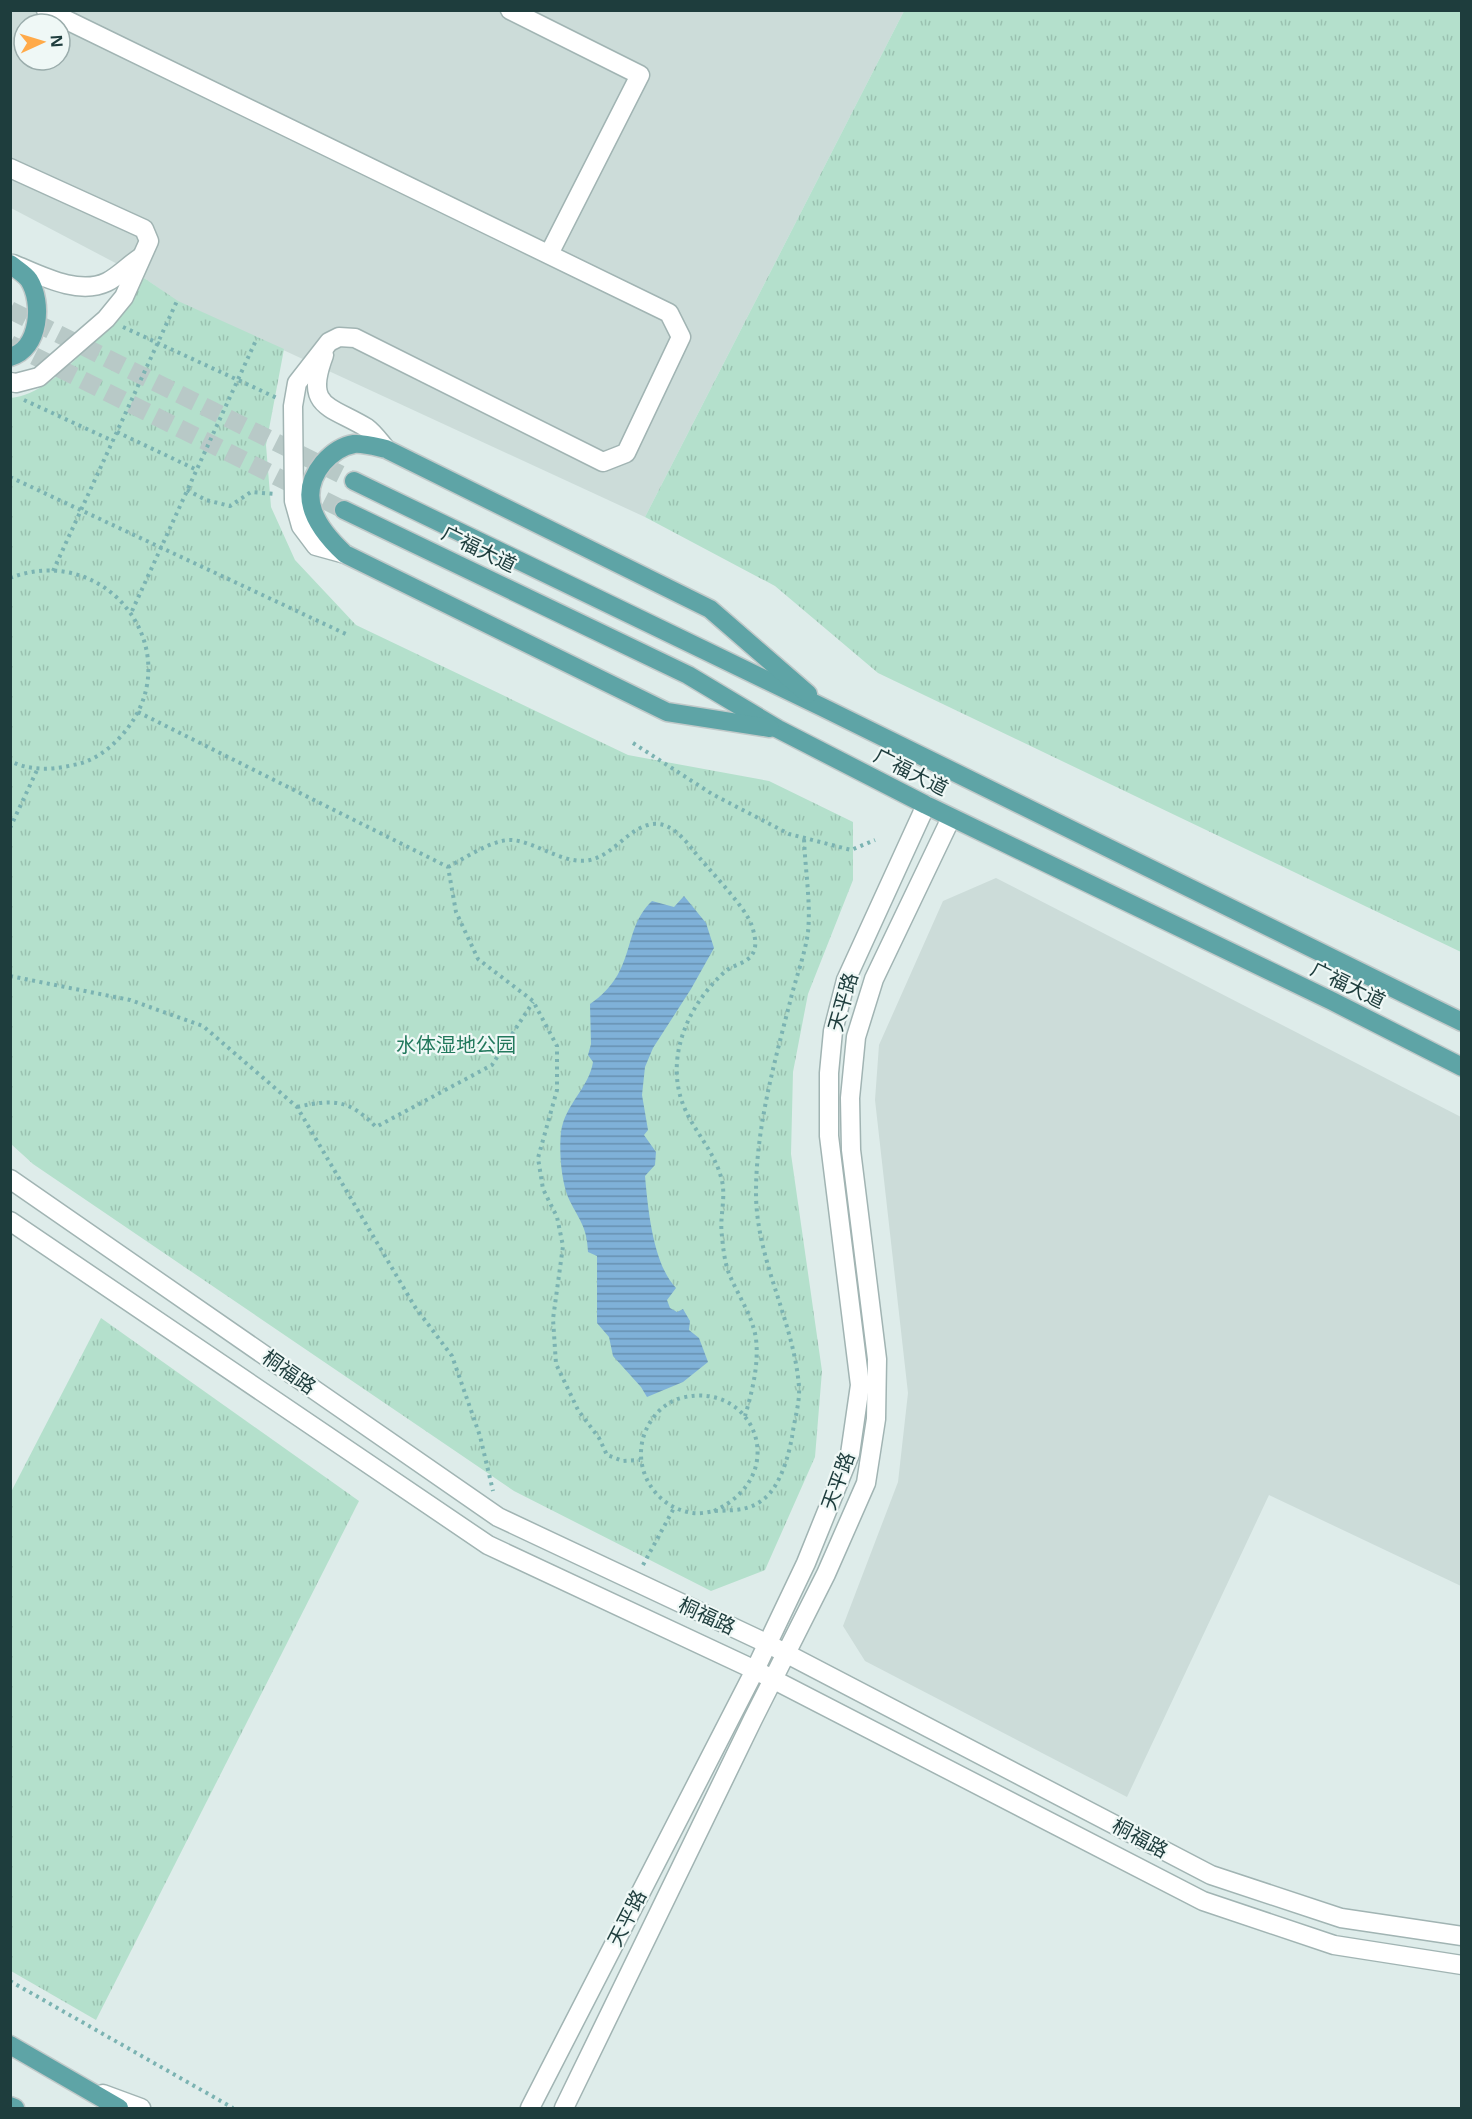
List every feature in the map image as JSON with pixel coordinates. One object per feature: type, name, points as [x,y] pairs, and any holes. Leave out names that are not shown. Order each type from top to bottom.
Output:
[{"type":"main road","points":[[10,263],[28,280],[38,305],[34,335],[16,356],[10,357]]},
{"type":"main road","points":[[778,729],[667,711],[345,554],[324,535],[311,508],[312,476],[332,453],[354,444],[386,448],[710,609],[822,707]]},
{"type":"main road","name":"广福大道","points":[[354,481],[822,707],[1461,1022]]},
{"type":"main road","name":"广福大道","points":[[344,510],[688,675],[778,729],[951,818],[1332,1001],[1461,1067]]},
{"type":"main road","points":[[10,2045],[119,2109]]},
{"type":"main road","points":[[10,2106],[15,2109]]},
{"type":"street","points":[[46,10],[76,17],[669,314],[681,337],[626,453],[603,462],[355,338],[339,338],[329,342],[297,382],[293,406],[294,501],[301,526],[316,546],[345,554]]},
{"type":"street","points":[[510,10],[640,75],[549,255]]},
{"type":"street","points":[[10,168],[144,229],[149,241],[124,297],[106,319],[39,377],[16,384],[10,382]]},
{"type":"street","points":[[10,263],[62,284],[81,285],[106,282],[142,256]]},
{"type":"street","points":[[329,342],[316,375],[317,393],[326,407],[370,430],[386,448]]},
{"type":"street","name":"天平路","points":[[530,2109],[755,1670],[806,1563],[850,1454],[860,1385],[829,1136],[829,1073],[833,1031],[846,980],[926,805]]},
{"type":"street","name":"天平路","points":[[564,2109],[772,1679],[826,1574],[866,1484],[876,1419],[877,1359],[851,1150],[850,1098],[856,1037],[874,979],[951,818]]},
{"type":"street","name":"桐福路","points":[[10,1179],[498,1517],[785,1653],[1211,1875],[1341,1918],[1461,1936]]},
{"type":"street","name":"桐福路","points":[[10,1221],[488,1545],[755,1670],[1203,1901],[1334,1945],[1461,1965]]},
{"type":"street","points":[[77,2084],[141,2109]]},
{"type":"path","points":[[53,571],[177,301]]},
{"type":"path","points":[[106,319],[293,406]]},
{"type":"path","points":[[132,611],[258,338]]},
{"type":"path","points":[[21,398],[113,441]]},
{"type":"path","points":[[117,432],[197,470]]},
{"type":"path","points":[[10,477],[348,634]]},
{"type":"path","points":[[187,490],[206,500],[230,506],[251,492],[275,494]]},
{"type":"path","points":[[10,578],[29,570],[63,570],[95,580],[132,611],[140,628],[149,660],[146,693],[138,712],[133,723],[112,747],[84,763],[52,770],[10,761]]},
{"type":"path","points":[[138,712],[448,867]]},
{"type":"path","points":[[633,743],[712,794],[789,834],[851,850],[875,840]]},
{"type":"path","points":[[10,828],[38,768]]},
{"type":"path","points":[[448,867],[504,840],[536,846],[556,857],[589,860],[612,850],[648,825],[662,824],[674,830],[689,844],[752,924],[756,946],[750,958],[729,969],[705,993],[686,1024],[676,1056],[678,1091],[688,1121],[710,1149],[722,1178],[724,1208],[721,1233],[729,1274],[747,1310],[756,1339],[754,1383],[745,1416]]},
{"type":"path","points":[[714,1511],[733,1503],[747,1489],[756,1470],[758,1450],[754,1432],[745,1416],[730,1404],[714,1396],[695,1395],[677,1399],[661,1409],[649,1423],[642,1440],[640,1460],[646,1480],[658,1496],[674,1508],[694,1513],[745,1511],[771,1492],[789,1455],[799,1389],[785,1323],[764,1248],[756,1194],[766,1098],[808,933],[804,838]]},
{"type":"path","points":[[448,867],[456,912],[478,959],[533,1001],[557,1046],[557,1090],[538,1158],[543,1189],[557,1217],[563,1246],[553,1319],[556,1364],[578,1410],[599,1438],[607,1455],[623,1461],[640,1460]]},
{"type":"path","points":[[10,976],[129,1000],[203,1026],[297,1107],[415,1307],[452,1356],[480,1436],[493,1491]]},
{"type":"path","points":[[297,1107],[328,1100],[360,1111],[376,1127],[492,1065],[533,1001]]},
{"type":"path","points":[[643,1566],[674,1508]]},
{"type":"path","points":[[10,1981],[233,2109]]},
{"type":"shaded area","points":[[10,11],[904,11],[645,517],[177,301],[144,278],[11,208]]},
{"type":"shaded area","points":[[996,878],[1461,1117],[1461,1586],[1269,1495],[1127,1797],[865,1661],[843,1626],[898,1482],[908,1393],[875,1100],[879,1045],[943,901]]},
{"type":"green space","points":[[904,11],[1461,11],[1461,952],[878,673],[775,586],[645,517]]},
{"type":"green space","name":"水体湿地公园","points":[[144,278],[178,301],[284,349],[266,445],[271,507],[295,560],[356,625],[628,755],[769,781],[853,822],[853,880],[808,994],[793,1072],[791,1154],[822,1371],[815,1457],[765,1570],[711,1591],[514,1491],[33,1164],[11,1144],[11,398],[30,393],[67,368],[85,350]]},
{"type":"green space","points":[[101,1318],[359,1501],[96,2020],[11,1971],[11,1492]]},
{"type":"water","points":[[684,896],[706,923],[714,948],[653,1048],[645,1067],[642,1095],[648,1130],[644,1135],[656,1152],[655,1165],[645,1176],[650,1220],[657,1251],[668,1278],[676,1288],[667,1300],[670,1308],[677,1312],[683,1309],[690,1321],[689,1330],[699,1338],[708,1362],[683,1382],[647,1397],[613,1356],[609,1337],[597,1323],[597,1256],[588,1252],[584,1229],[568,1197],[561,1165],[560,1139],[563,1122],[587,1080],[593,1062],[588,1055],[591,1044],[590,1004],[605,992],[616,978],[642,912],[652,901],[674,907]]},
{"type":"tunnel","points":[[10,310],[354,481]]},
{"type":"tunnel","points":[[10,344],[344,510]]}]
